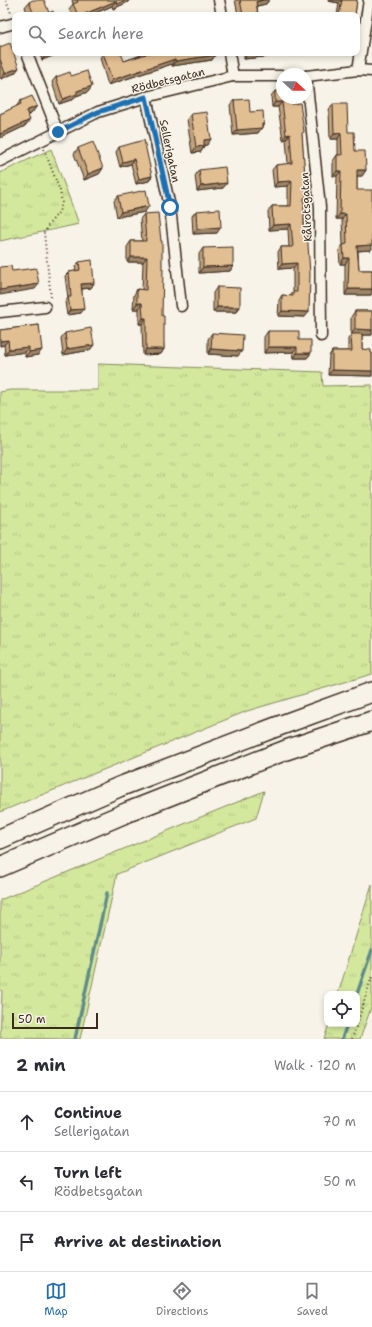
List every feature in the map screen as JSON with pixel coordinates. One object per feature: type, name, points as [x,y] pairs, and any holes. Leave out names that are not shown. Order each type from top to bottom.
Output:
[{"type":"highway","points":[[0,839],[119,787],[372,692]]},
{"type":"highway","points":[[0,867],[128,812],[286,750],[372,721]]},
{"type":"street","points":[[219,0],[221,12]]},
{"type":"street","points":[[358,70],[370,0]]},
{"type":"street","points":[[0,27],[12,24]]},
{"type":"street","points":[[28,56],[58,132]]},
{"type":"street","points":[[230,56],[233,76]]},
{"type":"street","points":[[312,75],[358,70],[372,71]]},
{"type":"street","name":"Rödbetsgatan","points":[[0,161],[98,112],[146,97],[233,76],[276,76]]},
{"type":"street","name":"Sellerigatan","points":[[146,97],[170,207],[181,306]]},
{"type":"street","name":"Kålrotsgatan","points":[[309,104],[320,207],[321,336]]},
{"type":"street","points":[[0,312],[45,307]]},
{"type":"path","points":[[6,0],[12,15]]},
{"type":"path","points":[[41,141],[60,192],[62,203],[59,212],[44,233],[51,300],[45,307]]},
{"type":"path","points":[[360,1014],[372,976]]},
{"type":"path","points":[[352,1039],[356,1027]]},
{"type":"green space","points":[[51,149],[79,224],[0,241],[0,173]]},
{"type":"green space","points":[[98,364],[322,372],[323,386],[372,385],[372,674],[247,711],[0,812],[0,392],[10,390],[98,390]]},
{"type":"green space","points":[[264,791],[256,818],[117,874],[80,1039],[0,1038],[2,991],[0,990],[0,900]]},
{"type":"green space","points":[[372,884],[372,1005],[360,1039],[324,1039],[328,1027],[360,1027],[360,991],[339,991]]},
{"type":"building","points":[[33,0],[44,0],[49,12],[33,12],[29,2]]},
{"type":"building","points":[[77,0],[126,0],[117,4],[116,1],[89,12],[77,12],[73,4],[78,2]]},
{"type":"building","points":[[240,0],[263,0],[256,2],[258,12],[242,12]]},
{"type":"building","points":[[342,0],[357,0],[355,12],[340,12]]},
{"type":"building","points":[[10,43],[12,56],[15,56],[19,68],[5,73],[0,59],[0,47]]},
{"type":"building","points":[[104,56],[122,56],[124,61],[140,56],[208,56],[176,61],[175,59],[112,80]]},
{"type":"building","points":[[87,71],[92,86],[77,91],[77,94],[63,99],[56,77],[70,72],[71,76]]},
{"type":"building","points":[[275,91],[276,91],[276,102]]},
{"type":"building","points":[[32,96],[37,106],[26,111],[30,120],[0,134],[0,114],[21,104],[20,101]]},
{"type":"building","points":[[249,99],[250,112],[263,111],[264,124],[262,124],[262,128],[237,130],[234,100]]},
{"type":"building","points":[[282,104],[300,104],[304,132],[302,133],[306,198],[304,198],[304,230],[307,230],[310,274],[309,312],[282,311],[282,295],[293,296],[293,292],[297,292],[297,263],[282,264],[281,247],[293,247],[291,224],[273,225],[272,206],[291,206],[292,181],[277,182],[276,165],[292,163],[290,134],[286,135]]},
{"type":"building","points":[[333,104],[347,104],[348,132],[354,132],[355,151],[365,151],[366,170],[357,170],[357,190],[372,190],[372,245],[357,246],[359,270],[372,270],[372,289],[348,289],[349,258],[344,258],[343,245],[347,244],[346,214],[340,214],[341,171],[337,171],[337,155],[342,155],[341,133],[334,134]]},
{"type":"building","points":[[207,112],[211,139],[204,140],[204,146],[196,147],[191,114]]},
{"type":"building","points":[[144,140],[152,176],[139,179],[134,159],[123,162],[119,147]]},
{"type":"building","points":[[93,142],[103,168],[88,174],[78,148]]},
{"type":"building","points":[[225,167],[227,183],[201,186],[199,170]]},
{"type":"building","points":[[146,190],[149,206],[121,212],[118,196]]},
{"type":"building","points":[[220,209],[221,227],[197,229],[196,211]]},
{"type":"building","points":[[158,213],[162,241],[162,316],[164,316],[164,349],[146,349],[146,318],[143,318],[142,303],[137,303],[137,289],[146,290],[147,257],[131,257],[131,241],[146,241],[144,214]]},
{"type":"building","points":[[233,247],[233,266],[203,267],[203,248]]},
{"type":"building","points":[[92,260],[94,283],[81,284],[84,309],[70,310],[68,297],[71,297],[69,272],[80,270],[79,262]]},
{"type":"building","points":[[11,266],[12,271],[36,268],[39,284],[0,290],[0,267]]},
{"type":"building","points":[[217,287],[240,288],[240,307],[217,307]]},
{"type":"building","points":[[355,311],[372,311],[372,330],[355,329]]},
{"type":"building","points":[[39,325],[42,350],[29,352],[29,347],[9,349],[8,340],[0,341],[0,330]]},
{"type":"building","points":[[91,328],[94,345],[67,349],[65,333]]},
{"type":"building","points":[[268,331],[299,331],[299,340],[311,340],[311,353],[297,353],[297,347],[268,347]]},
{"type":"building","points":[[212,333],[243,335],[242,351],[211,349]]},
{"type":"building","points":[[351,334],[362,334],[362,349],[371,350],[372,353],[372,371],[332,370],[332,351],[352,351]]},
{"type":"waterway","points":[[75,1039],[107,893]]},
{"type":"waterway","points":[[358,991],[372,950]]},
{"type":"waterway","points":[[342,1039],[346,1027]]},
{"type":"route","points":[[58,132],[98,112],[146,97],[170,207]]}]
